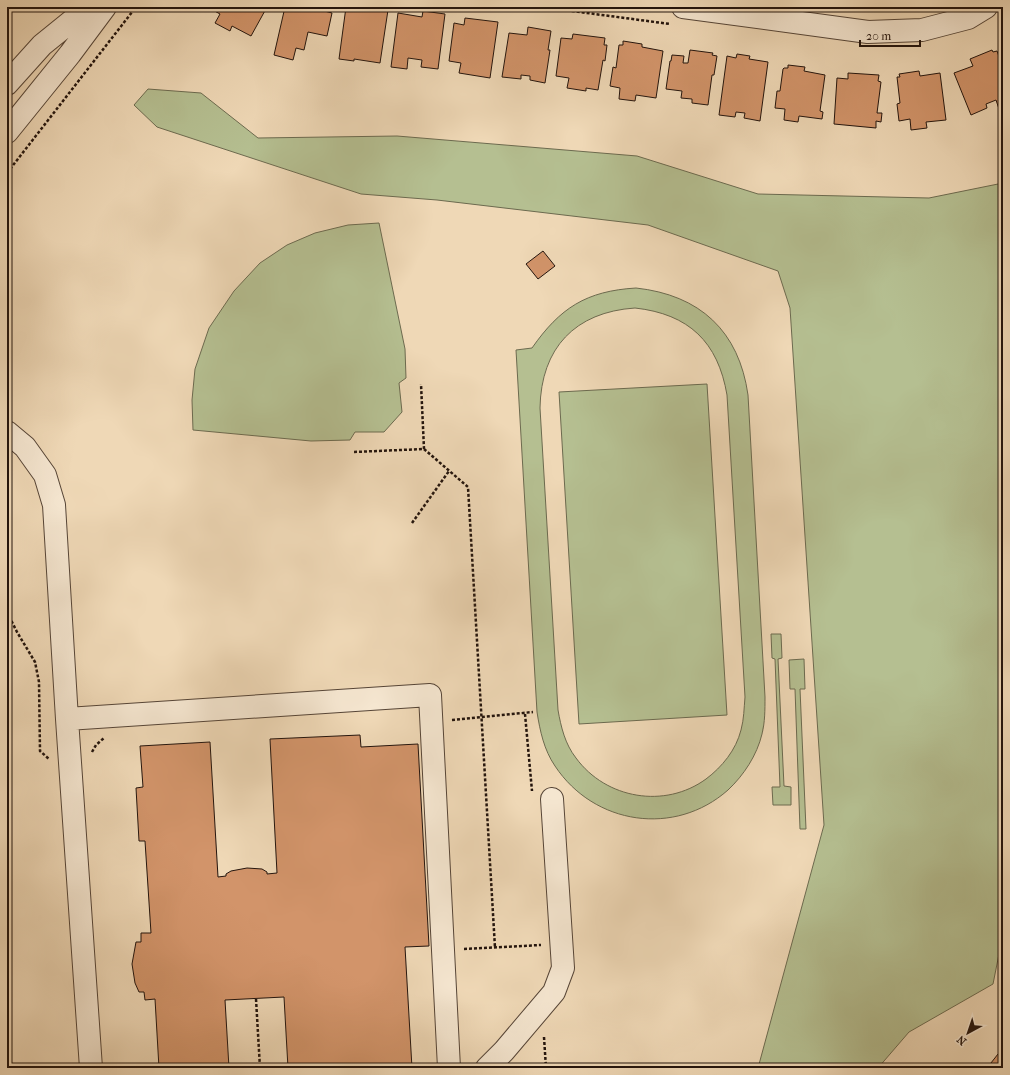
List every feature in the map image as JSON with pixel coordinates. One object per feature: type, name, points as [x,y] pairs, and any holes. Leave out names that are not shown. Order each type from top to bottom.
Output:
[{"type":"street","points":[[7,84],[42,45],[89,7]]},
{"type":"street","points":[[7,132],[70,54],[105,7]]},
{"type":"street","points":[[683,7],[868,32],[922,30],[968,18],[986,7]]},
{"type":"street","points":[[7,432],[25,447],[45,475],[54,505],[91,1068]]},
{"type":"street","points":[[67,719],[430,695],[449,1068]]},
{"type":"street","points":[[487,1068],[504,1051],[554,992],[563,968],[552,799]]},
{"type":"path","points":[[7,173],[136,7]]},
{"type":"path","points":[[421,384],[424,449]]},
{"type":"path","points":[[354,452],[424,449],[468,487],[480,717],[495,948]]},
{"type":"path","points":[[412,523],[449,471]]},
{"type":"path","points":[[7,527],[7,532]]},
{"type":"path","points":[[7,612],[35,662],[39,682],[40,752],[48,759],[55,762],[91,761],[92,751],[104,738],[109,736]]},
{"type":"path","points":[[432,721],[533,712]]},
{"type":"path","points":[[444,950],[561,944]]},
{"type":"path","points":[[256,999],[260,1068]]},
{"type":"green space","points":[[148,89],[201,93],[258,138],[397,136],[637,156],[758,194],[929,198],[1003,183],[1003,934],[993,984],[909,1032],[878,1068],[758,1068],[824,825],[790,308],[778,271],[648,225],[437,200],[361,194],[157,127],[134,105]]},
{"type":"green space","points":[[379,223],[405,349],[406,378],[399,383],[402,412],[384,432],[355,432],[350,440],[311,441],[193,430],[192,400],[195,369],[209,328],[234,291],[260,263],[287,245],[315,233],[348,225]]},
{"type":"green space","points":[[636,288],[659,292],[679,299],[697,308],[713,320],[736,352],[743,372],[748,395],[765,697],[763,729],[757,750],[749,764],[728,790],[707,805],[684,814],[660,819],[636,818],[613,812],[591,801],[571,786],[551,760],[545,747],[537,712],[516,350],[532,348],[553,322],[576,304],[603,293]],"holes":[[[635,308],[654,311],[685,324],[698,334],[708,346],[723,376],[727,395],[745,697],[741,730],[736,744],[728,758],[706,779],[690,788],[673,794],[655,796],[637,795],[620,791],[603,783],[589,772],[572,753],[562,729],[558,710],[540,408],[542,387],[547,368],[555,351],[565,337],[579,326],[595,317],[614,311]]]},
{"type":"green space","points":[[707,384],[727,715],[579,724],[559,392]]},
{"type":"green space","points":[[771,634],[781,634],[782,658],[778,659],[784,786],[791,787],[791,805],[773,805],[772,787],[780,787],[775,659],[772,658]]},
{"type":"green space","points":[[804,659],[805,689],[800,689],[806,829],[800,829],[795,689],[790,689],[789,660]]},
{"type":"building","points":[[212,7],[267,7],[251,36],[232,26],[230,31],[215,23],[220,14],[211,9]]},
{"type":"building","points":[[285,7],[313,7],[332,13],[327,36],[308,32],[304,50],[296,48],[293,60],[274,55]]},
{"type":"building","points":[[346,7],[368,7],[388,10],[380,63],[354,59],[354,61],[339,59]]},
{"type":"building","points":[[423,11],[445,14],[438,69],[421,67],[422,60],[408,58],[407,69],[391,67],[398,13],[422,17]]},
{"type":"building","points":[[465,18],[498,22],[490,78],[459,73],[461,63],[449,61],[454,23],[464,25]]},
{"type":"building","points":[[528,27],[551,31],[545,83],[530,80],[530,76],[521,75],[521,79],[502,77],[509,33],[527,35]]},
{"type":"building","points":[[573,34],[605,38],[604,45],[607,45],[605,61],[603,60],[598,90],[586,88],[586,91],[567,88],[569,78],[556,76],[561,38],[572,39]]},
{"type":"building","points":[[623,41],[642,44],[642,47],[663,51],[656,98],[636,95],[635,101],[619,99],[620,88],[610,86],[613,67],[616,68],[619,45],[623,45]]},
{"type":"building","points":[[690,50],[713,53],[712,55],[717,56],[714,75],[712,75],[708,105],[692,103],[692,99],[681,98],[682,91],[666,89],[672,55],[684,56],[683,63],[688,63]]},
{"type":"building","points":[[992,50],[993,52],[997,51],[1003,67],[1003,70],[1001,71],[1003,77],[1003,107],[999,109],[996,100],[986,104],[987,108],[971,115],[954,73],[973,66],[970,59]]},
{"type":"building","points":[[737,54],[750,56],[749,59],[768,62],[760,121],[744,118],[745,113],[736,112],[735,117],[719,115],[727,56],[736,58]]},
{"type":"building","points":[[788,65],[805,67],[804,71],[825,75],[820,111],[823,112],[822,119],[799,116],[798,122],[784,120],[785,109],[775,108],[777,91],[780,91],[783,69],[788,68]]},
{"type":"building","points":[[919,71],[920,76],[940,73],[946,120],[926,122],[927,128],[911,130],[910,119],[899,121],[897,104],[900,103],[897,77],[900,77],[899,74]]},
{"type":"building","points":[[848,73],[879,75],[878,81],[881,82],[877,113],[882,113],[881,122],[876,121],[876,128],[834,124],[837,78],[848,79]]},
{"type":"building","points":[[543,251],[555,266],[538,279],[526,264]]},
{"type":"building","points":[[360,735],[361,747],[418,744],[429,946],[405,947],[412,1068],[288,1068],[284,997],[225,1000],[229,1068],[159,1068],[155,999],[145,1000],[144,992],[139,992],[135,983],[132,964],[136,942],[141,942],[141,933],[151,933],[145,841],[139,841],[136,788],[143,787],[140,746],[210,742],[218,877],[226,876],[226,874],[231,871],[247,868],[262,869],[267,872],[267,874],[277,873],[270,739]]},
{"type":"building","points":[[998,1054],[1003,1059],[1003,1068],[987,1068]]}]
